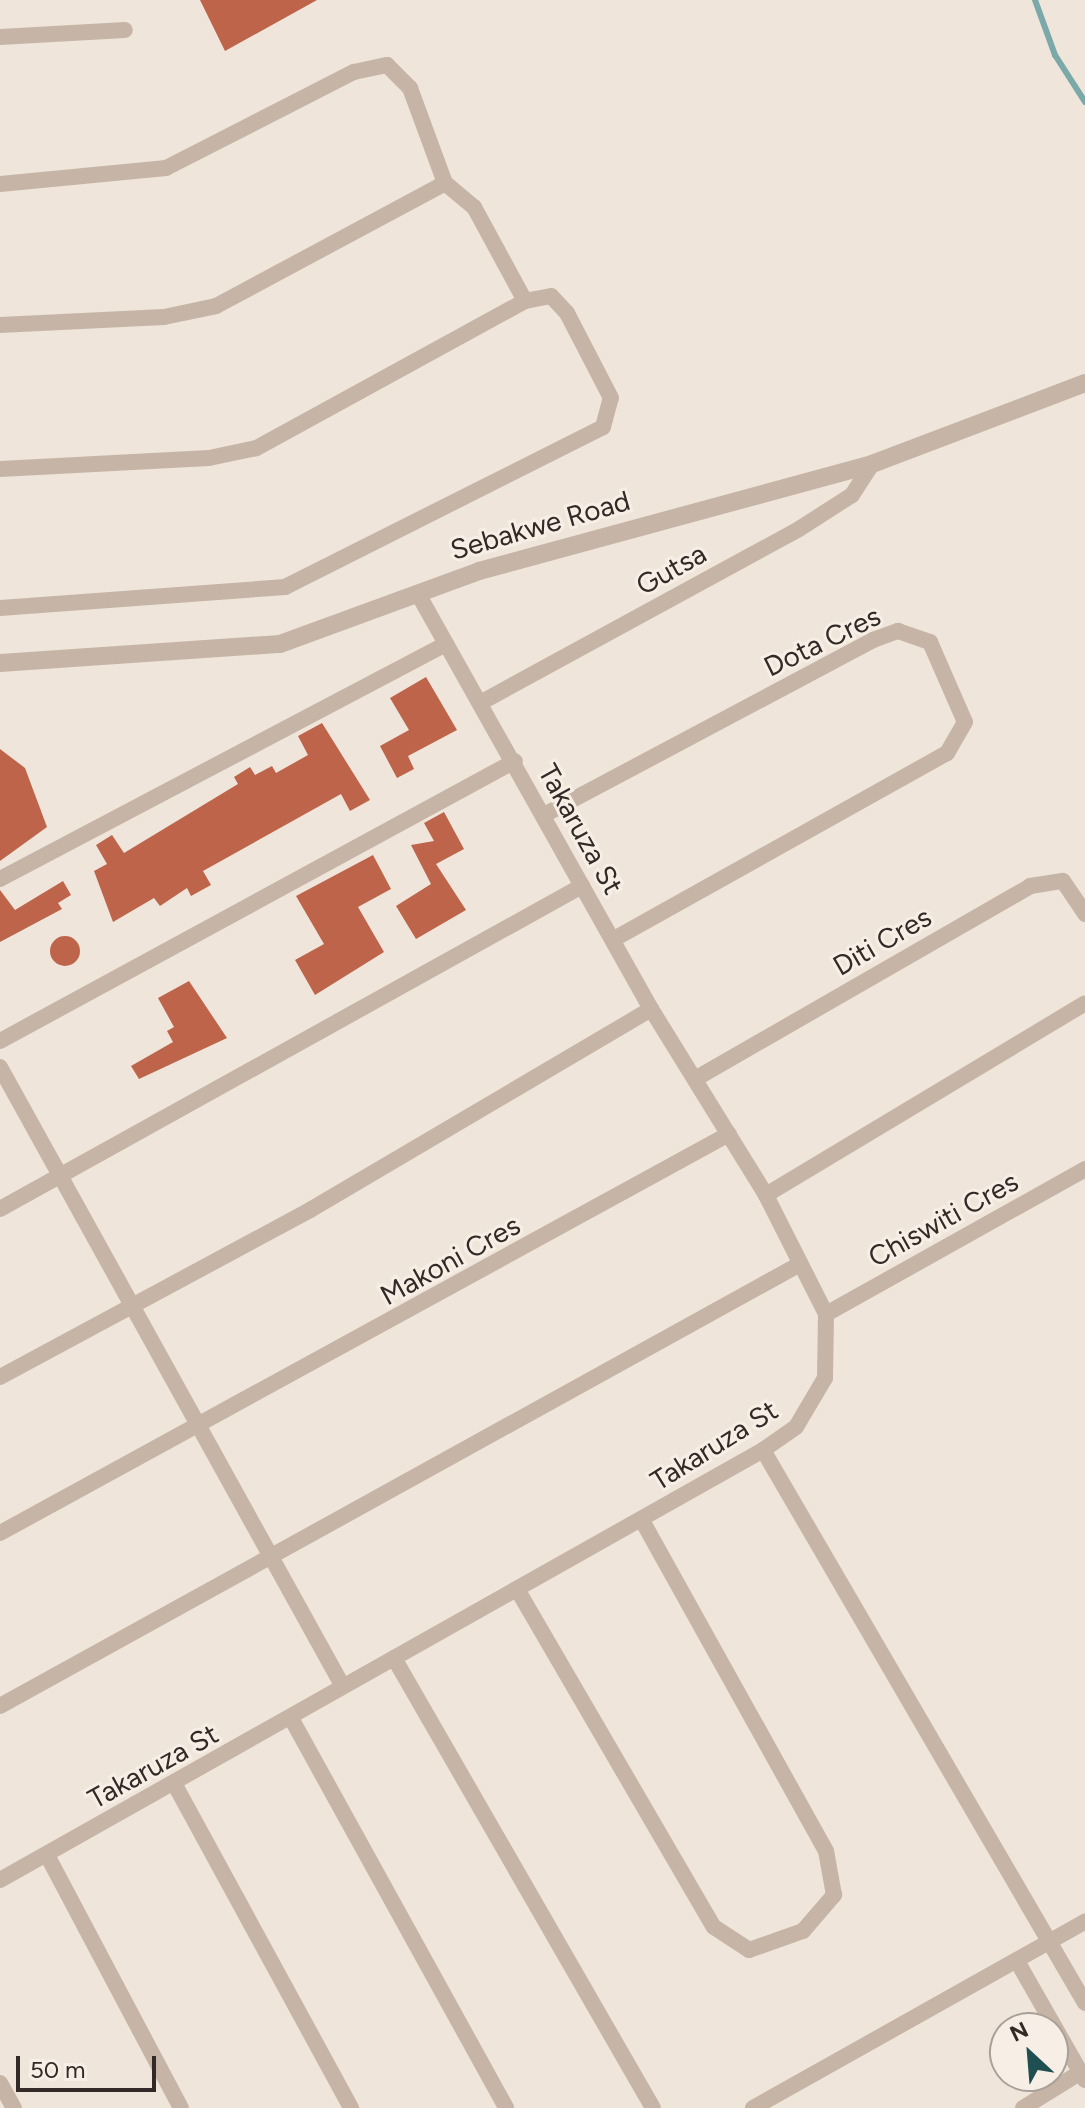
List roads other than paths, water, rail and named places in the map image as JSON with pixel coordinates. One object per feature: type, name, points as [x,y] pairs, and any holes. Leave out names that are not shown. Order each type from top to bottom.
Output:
[{"type":"street","points":[[0,37],[125,30]]},
{"type":"street","points":[[0,184],[166,168],[354,72],[387,65],[410,88],[445,183],[474,207],[525,301]]},
{"type":"street","points":[[0,325],[164,317],[216,306],[445,183]]},
{"type":"street","points":[[0,469],[209,458],[256,448],[525,301],[551,296],[567,313],[611,398],[603,427],[285,587],[0,608]]},
{"type":"street","name":"Sebakwe Road","points":[[0,663],[280,644],[418,593],[872,464],[1085,383]]},
{"type":"street","name":"Gutsa","points":[[480,703],[799,529],[852,495],[872,464]]},
{"type":"street","name":"Takaruza St","points":[[0,1880],[175,1785],[342,1685],[642,1521],[763,1450],[815,1404],[828,1356],[826,1314],[766,1195],[651,1009],[515,761],[418,593]]},
{"type":"street","name":"Dota Cres","points":[[544,815],[873,640],[898,631],[930,642],[965,722],[947,753],[613,940]]},
{"type":"street","points":[[0,879],[446,644]]},
{"type":"street","points":[[0,1041],[515,761]]},
{"type":"street","name":"Diti Cres","points":[[695,1079],[1030,886],[1063,881],[1085,914]]},
{"type":"street","points":[[0,1209],[582,886]]},
{"type":"street","points":[[766,1195],[1085,1003]]},
{"type":"street","points":[[0,1377],[136,1304],[651,1009]]},
{"type":"street","points":[[0,1067],[136,1304],[197,1431],[274,1558],[342,1685]]},
{"type":"street","name":"Makoni Cres","points":[[0,1533],[197,1431],[729,1134]]},
{"type":"street","name":"Chiswiti Cres","points":[[826,1314],[1085,1169]]},
{"type":"street","points":[[0,1706],[274,1558],[800,1264]]},
{"type":"street","points":[[763,1450],[1085,2003]]},
{"type":"street","points":[[517,1589],[714,1927],[749,1950],[803,1931],[834,1895],[826,1851],[642,1521]]},
{"type":"street","points":[[394,1658],[653,2108]]},
{"type":"street","points":[[291,1718],[506,2108]]},
{"type":"street","points":[[175,1785],[351,2108]]},
{"type":"street","points":[[47,1855],[181,2108]]},
{"type":"street","points":[[753,2108],[1085,1922]]},
{"type":"street","points":[[1017,1961],[1083,2076],[1023,2108]]},
{"type":"street","points":[[0,2083],[14,2108]]},
{"type":"waterway","points":[[1035,0],[1055,55],[1085,102]]}]
